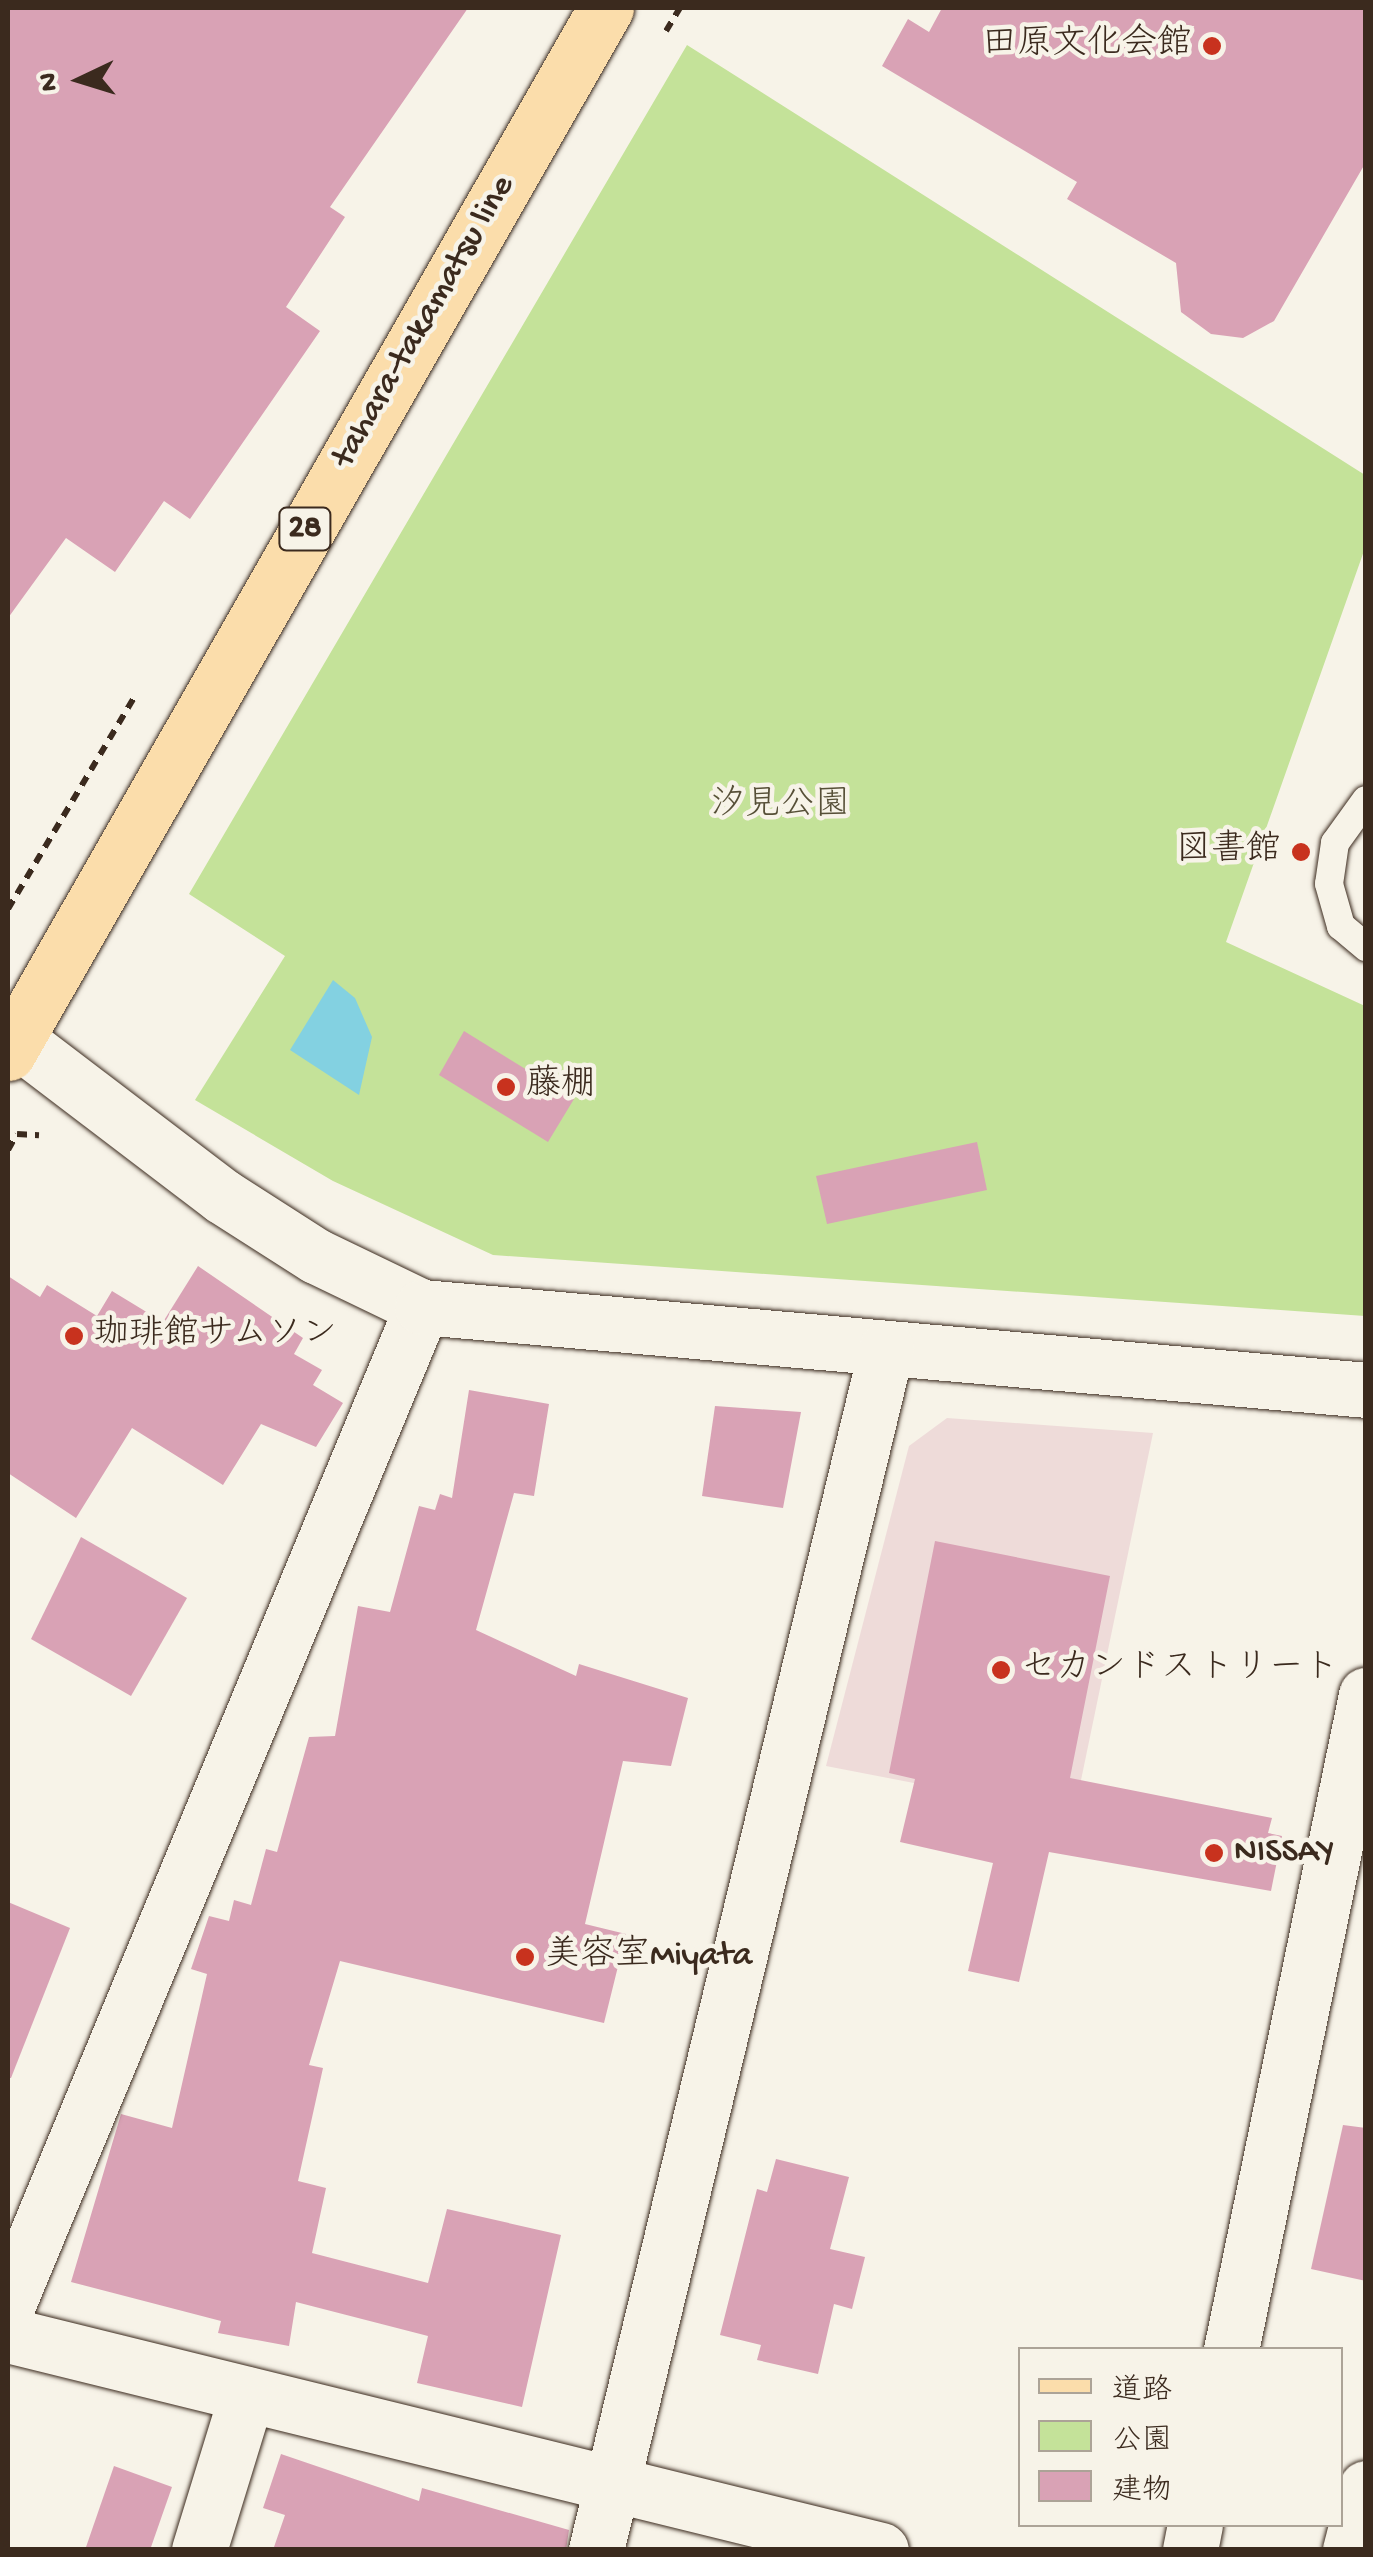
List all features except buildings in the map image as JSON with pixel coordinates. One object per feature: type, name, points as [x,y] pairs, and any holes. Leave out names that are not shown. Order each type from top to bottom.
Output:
[{"type":"main road","name":"tahara-takamatsu line","points":[[11,1042],[606,8]]},
{"type":"street","points":[[11,1042],[222,1196],[316,1256],[422,1307],[1366,1390]]},
{"type":"street","points":[[8,2304],[422,1307]]},
{"type":"street","points":[[596,2550],[606,2483],[886,1348]]},
{"type":"street","points":[[1232,2347],[1366,1695]]},
{"type":"street","points":[[8,2335],[881,2550]]},
{"type":"street","points":[[199,2550],[247,2394]]},
{"type":"street","points":[[1350,2550],[1366,2488]]},
{"type":"lane","points":[[1366,800],[1334,843],[1328,884],[1342,926],[1366,947]]},
{"type":"path","points":[[660,42],[680,8]]},
{"type":"shaded area","name":"セカンドストリート","points":[[947,1418],[1153,1433],[1074,1814],[826,1766],[909,1446]]},
{"type":"green space","name":"汐見公園","points":[[687,45],[1365,475],[1365,548],[1226,942],[1365,1006],[1365,1316],[493,1255],[333,1181],[195,1100],[285,956],[189,894]]},
{"type":"water","points":[[333,980],[355,998],[372,1037],[359,1095],[290,1050]]},
{"type":"place","name":"田原文化会館","points":[[1212,46]]},
{"type":"place","name":"図書館","points":[[1301,852]]},
{"type":"place","name":"藤棚","points":[[506,1087]]},
{"type":"place","name":"珈琲館サムソン","points":[[74,1336]]},
{"type":"place","name":"セカンドストリート","points":[[1001,1670]]},
{"type":"place","name":"NISSAY","points":[[1214,1853]]},
{"type":"place","name":"美容室Miyata","points":[[525,1957]]}]
